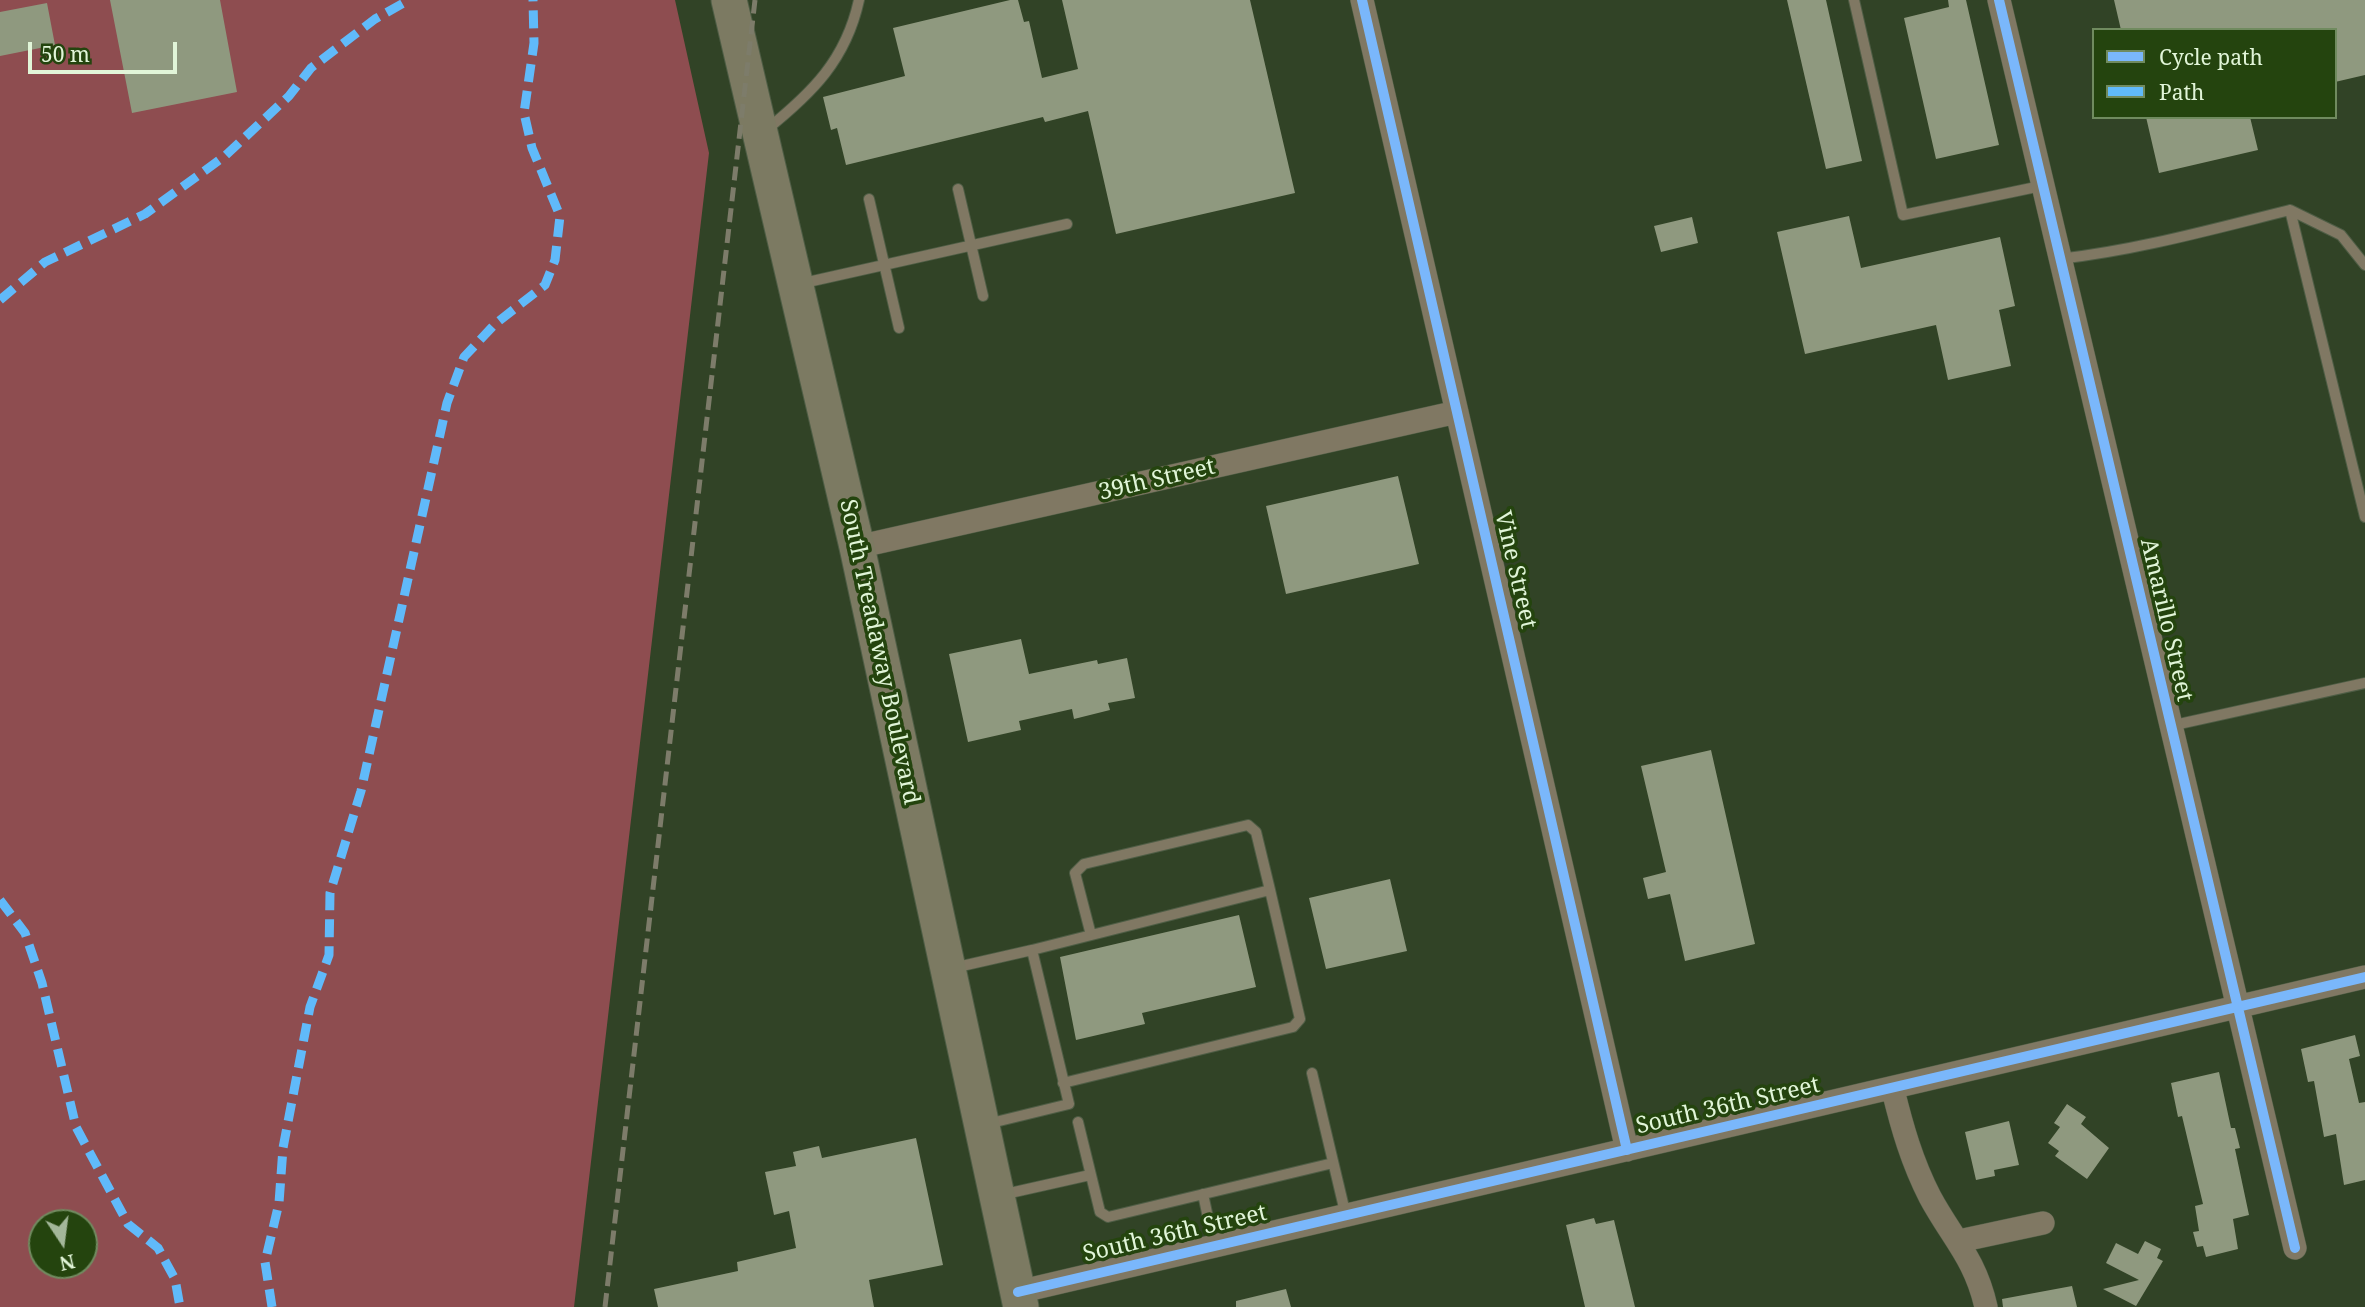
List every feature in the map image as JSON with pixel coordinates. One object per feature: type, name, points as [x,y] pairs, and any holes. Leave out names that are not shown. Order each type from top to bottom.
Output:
[{"type":"main road","name":"South Treadaway Boulevard","points":[[729,0],[857,547],[1019,1300]]},
{"type":"street","name":"Vine Street","points":[[1362,0],[1627,1150]]},
{"type":"street","name":"Amarillo Street","points":[[1999,0],[2169,726],[2295,1248]]},
{"type":"street","name":"39th Street","points":[[857,547],[1457,412]]},
{"type":"street","name":"South 36th Street","points":[[1019,1300],[1214,1246],[1893,1090],[2238,1005],[2365,977]]},
{"type":"street","points":[[1893,1090],[1904,1136],[1915,1164],[1931,1199],[1973,1264],[1986,1307]]},
{"type":"street","points":[[1959,1241],[2043,1223]]},
{"type":"lane","points":[[761,134],[820,83],[848,37],[859,0]]},
{"type":"lane","points":[[1854,0],[1903,215],[2041,186]]},
{"type":"lane","points":[[958,189],[983,296]]},
{"type":"lane","points":[[869,199],[899,328]]},
{"type":"lane","points":[[2059,259],[2155,244],[2290,209],[2341,235],[2365,265]]},
{"type":"lane","points":[[2290,209],[2365,517]]},
{"type":"lane","points":[[796,285],[1067,224]]},
{"type":"lane","points":[[2169,726],[2365,682]]},
{"type":"lane","points":[[1063,1083],[1293,1027],[1300,1019],[1256,832],[1248,825],[1084,864],[1075,873],[1091,935]]},
{"type":"lane","points":[[948,970],[1269,890]]},
{"type":"lane","points":[[981,1126],[1069,1104],[1032,950]]},
{"type":"lane","points":[[1312,1073],[1346,1216]]},
{"type":"lane","points":[[1078,1122],[1100,1212],[1108,1217],[1333,1163]]},
{"type":"lane","points":[[997,1196],[1090,1175]]},
{"type":"lane","points":[[1203,1194],[1214,1246]]},
{"type":"shaded area","points":[[0,0],[675,0],[709,153],[574,1307],[0,1307]]},
{"type":"building","points":[[110,0],[220,0],[237,92],[132,113]]},
{"type":"building","points":[[1018,0],[1024,22],[1029,21],[1042,78],[1078,69],[1062,0],[1250,0],[1295,193],[1116,234],[1088,111],[1045,122],[1043,117],[846,165],[837,128],[831,130],[823,97],[905,76],[893,28]]},
{"type":"building","points":[[1787,0],[1826,0],[1862,161],[1826,169]]},
{"type":"building","points":[[1948,0],[1966,0],[1999,145],[1936,159],[1904,18],[1949,7]]},
{"type":"building","points":[[2114,0],[2365,0],[2365,75],[2337,82],[2337,28],[2121,28]]},
{"type":"building","points":[[47,3],[55,45],[0,56],[0,12]]},
{"type":"building","points":[[2146,119],[2250,119],[2258,150],[2159,173]]},
{"type":"building","points":[[1849,216],[1861,268],[2000,237],[2015,306],[1999,310],[2011,366],[1948,380],[1936,325],[1805,354],[1777,232]]},
{"type":"building","points":[[1692,217],[1698,243],[1661,252],[1654,226]]},
{"type":"building","points":[[1398,476],[1419,564],[1286,594],[1266,506]]},
{"type":"building","points":[[1021,639],[1029,674],[1097,660],[1098,664],[1127,658],[1135,698],[1108,703],[1110,710],[1074,719],[1072,709],[1019,721],[1021,730],[968,742],[949,654]]},
{"type":"building","points":[[1711,750],[1755,944],[1685,961],[1670,894],[1648,899],[1643,878],[1666,872],[1641,766]]},
{"type":"building","points":[[1390,879],[1407,951],[1326,969],[1309,898]]},
{"type":"building","points":[[1239,915],[1256,987],[1142,1013],[1145,1024],[1076,1040],[1060,957]]},
{"type":"building","points":[[2355,1035],[2360,1056],[2349,1059],[2359,1103],[2365,1102],[2365,1180],[2344,1185],[2336,1134],[2324,1137],[2314,1081],[2308,1082],[2301,1049]]},
{"type":"building","points":[[2219,1072],[2231,1128],[2235,1128],[2240,1148],[2235,1149],[2249,1215],[2233,1219],[2238,1249],[2206,1257],[2203,1246],[2197,1247],[2193,1232],[2199,1231],[2195,1206],[2203,1204],[2182,1116],[2178,1117],[2171,1083]]},
{"type":"building","points":[[2067,1104],[2086,1117],[2081,1124],[2109,1148],[2087,1179],[2055,1156],[2059,1151],[2048,1143],[2060,1127],[2054,1123]]},
{"type":"building","points":[[2009,1121],[2019,1165],[1994,1170],[1995,1176],[1976,1180],[1965,1132]]},
{"type":"building","points":[[916,1138],[943,1265],[869,1280],[874,1307],[658,1307],[654,1289],[738,1271],[737,1262],[796,1248],[789,1211],[774,1215],[765,1172],[796,1166],[793,1152],[819,1146],[822,1158]]},
{"type":"building","points":[[1594,1218],[1596,1224],[1614,1220],[1635,1307],[1585,1307],[1566,1225]]},
{"type":"building","points":[[2145,1241],[2161,1249],[2157,1258],[2163,1261],[2136,1306],[2103,1289],[2139,1280],[2106,1263],[2116,1243],[2138,1254]]},
{"type":"building","points":[[2072,1286],[2077,1307],[2003,1307],[2002,1299]]},
{"type":"building","points":[[1286,1289],[1291,1307],[1236,1307],[1236,1301]]},
{"type":"railway","points":[[605,1307],[755,0]]},
{"type":"marked path","points":[[0,300],[45,262],[145,214],[225,156],[289,96],[311,68],[375,19],[409,0]]},
{"type":"marked path","points":[[272,1307],[265,1262],[279,1203],[283,1148],[310,1007],[329,955],[330,893],[361,791],[447,403],[464,357],[495,324],[545,285],[555,260],[560,216],[532,148],[524,113],[534,43],[533,0]]},
{"type":"marked path","points":[[0,900],[25,933],[42,983],[76,1127],[128,1224],[158,1248],[175,1279],[180,1307]]},
{"type":"cycle path","points":[[1362,0],[1627,1150]]},
{"type":"cycle path","points":[[1999,0],[2295,1248]]},
{"type":"cycle path","points":[[1018,1292],[2365,977]]}]
